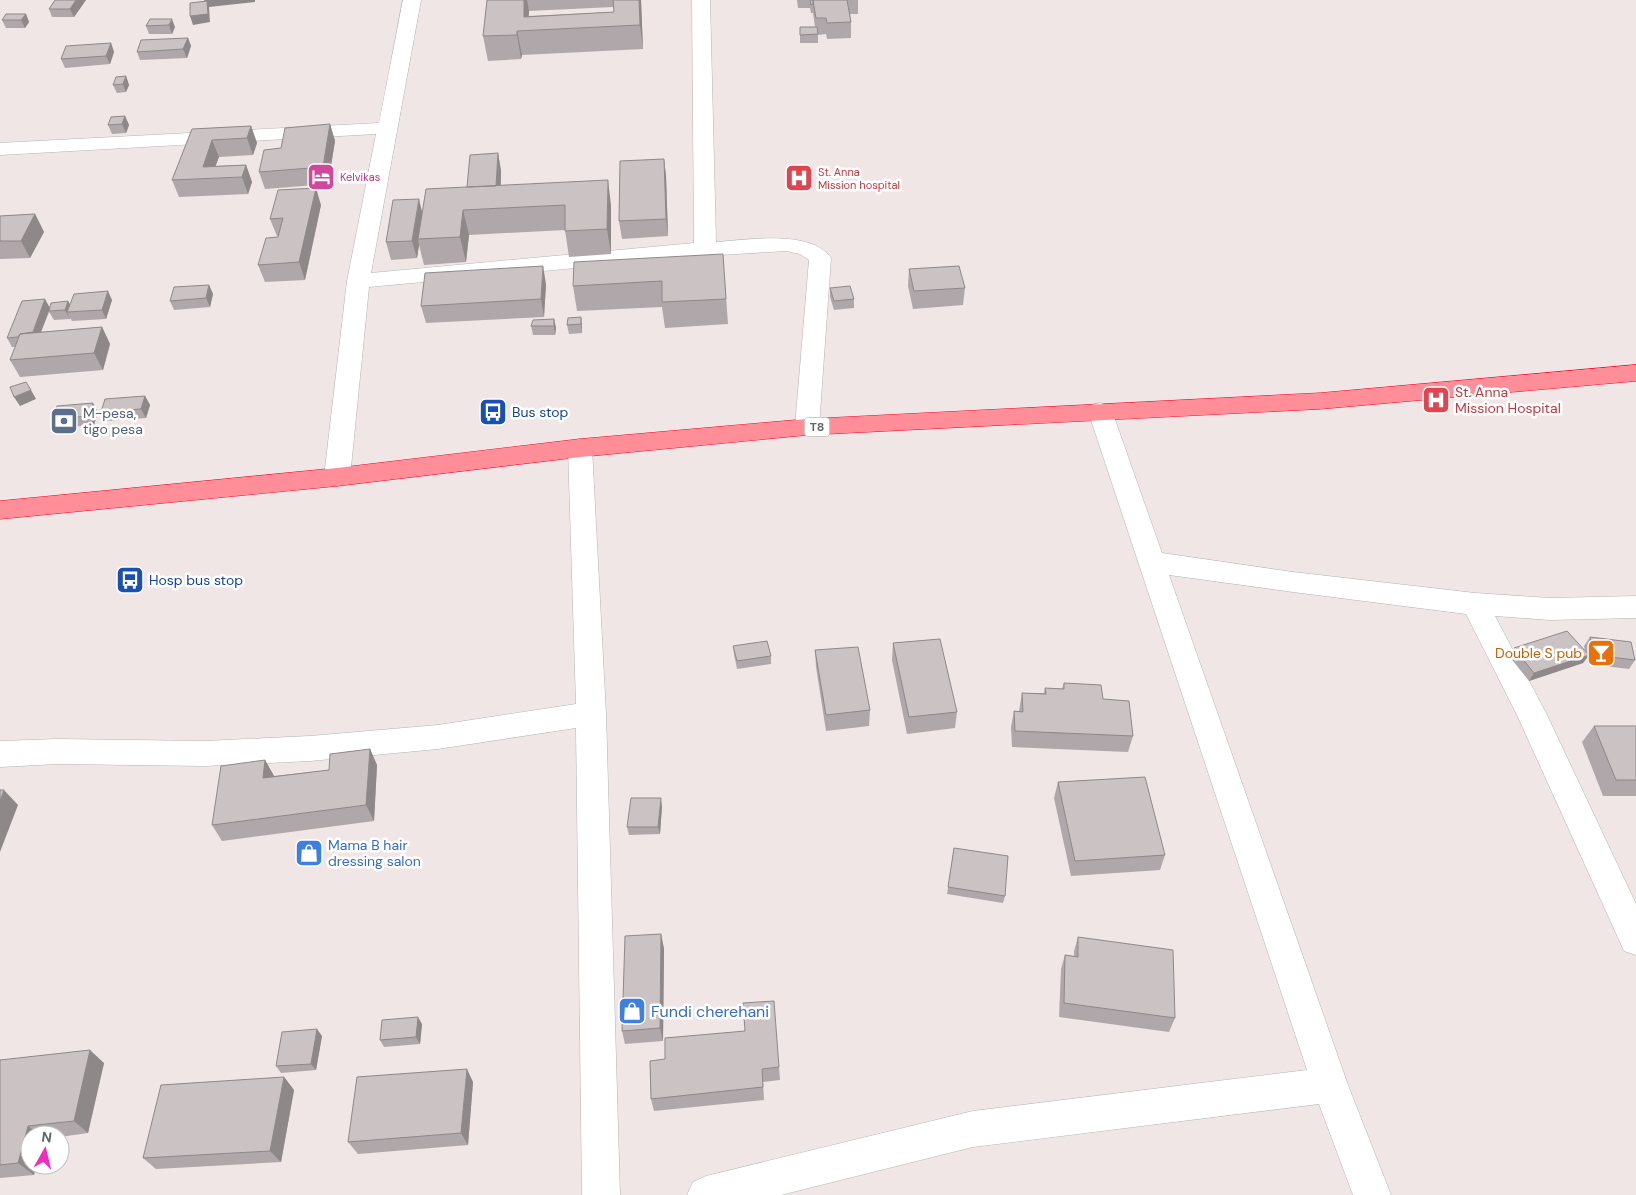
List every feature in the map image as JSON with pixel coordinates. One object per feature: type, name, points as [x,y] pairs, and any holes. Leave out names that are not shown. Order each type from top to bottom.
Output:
[{"type":"highway","name":"T8","points":[[0,510],[337,477],[580,448],[807,427],[1320,400],[1636,373]]},
{"type":"street","points":[[337,477],[358,281],[412,0]]},
{"type":"street","points":[[701,0],[705,249]]},
{"type":"street","points":[[0,149],[387,128]]},
{"type":"street","points":[[358,281],[705,249],[786,244],[807,249],[820,258],[807,427]]},
{"type":"street","points":[[1100,411],[1330,1085],[1372,1195]]},
{"type":"street","points":[[580,448],[591,714],[601,1195]]},
{"type":"street","points":[[1152,562],[1293,582],[1475,604],[1550,609],[1636,607]]},
{"type":"street","points":[[1475,604],[1532,715],[1636,940]]},
{"type":"street","points":[[0,754],[81,750],[131,753],[216,753],[328,748],[438,737],[591,714]]},
{"type":"street","points":[[706,1195],[973,1129],[1330,1085]]},
{"type":"building","points":[[55,0],[76,0],[70,9],[49,9]]},
{"type":"building","points":[[487,0],[524,0],[524,17],[614,12],[613,0],[639,0],[640,25],[517,31],[517,35],[483,36]]},
{"type":"building","points":[[813,0],[847,0],[851,22],[827,23],[826,18],[816,18]]},
{"type":"building","points":[[207,1],[208,14],[190,16],[190,3]]},
{"type":"building","points":[[6,14],[26,14],[21,20],[2,20]]},
{"type":"building","points":[[150,19],[172,19],[169,25],[146,26]]},
{"type":"building","points":[[800,27],[817,27],[818,34],[800,35]]},
{"type":"building","points":[[188,38],[183,49],[137,52],[141,40]]},
{"type":"building","points":[[111,43],[106,56],[61,59],[66,46]]},
{"type":"building","points":[[126,76],[123,84],[113,85],[116,77]]},
{"type":"building","points":[[125,116],[122,124],[108,125],[111,117]]},
{"type":"building","points":[[330,124],[323,167],[259,172],[264,150],[281,148],[285,128]]},
{"type":"building","points":[[251,126],[247,138],[212,140],[203,167],[246,165],[242,177],[172,180],[192,129]]},
{"type":"building","points":[[498,153],[496,186],[467,187],[470,155]]},
{"type":"building","points":[[664,159],[666,219],[619,221],[620,161]]},
{"type":"building","points":[[608,180],[607,229],[565,231],[565,205],[463,210],[460,237],[418,239],[426,189]]},
{"type":"building","points":[[316,188],[299,262],[258,265],[266,238],[278,237],[283,218],[270,219],[278,190]]},
{"type":"building","points":[[419,199],[412,241],[386,242],[393,200]]},
{"type":"building","points":[[35,214],[21,241],[0,241],[0,216]]},
{"type":"building","points":[[723,254],[726,299],[662,302],[662,281],[573,286],[574,262]]},
{"type":"building","points":[[543,266],[541,299],[421,306],[425,273]]},
{"type":"building","points":[[959,266],[965,288],[914,291],[909,269]]},
{"type":"building","points":[[209,285],[206,298],[170,301],[174,287]]},
{"type":"building","points":[[850,286],[854,299],[834,301],[830,288]]},
{"type":"building","points":[[108,291],[102,310],[67,312],[74,294]]},
{"type":"building","points":[[45,299],[33,332],[7,338],[22,301]]},
{"type":"building","points":[[68,301],[65,310],[49,311],[51,303]]},
{"type":"building","points":[[581,317],[581,324],[567,325],[568,318]]},
{"type":"building","points":[[554,319],[554,326],[531,326],[533,320]]},
{"type":"building","points":[[102,327],[94,353],[10,360],[20,334]]},
{"type":"building","points":[[26,382],[31,390],[14,397],[10,387]]},
{"type":"building","points":[[145,396],[141,409],[101,412],[105,399]]},
{"type":"building","points":[[93,403],[89,416],[52,419],[57,406]]},
{"type":"building","points":[[1567,631],[1589,655],[1534,673],[1514,648]]},
{"type":"building","points":[[1590,637],[1631,642],[1635,660],[1594,655]]},
{"type":"building","points":[[940,639],[957,712],[909,717],[893,643]]},
{"type":"building","points":[[767,641],[771,656],[737,661],[733,646]]},
{"type":"building","points":[[858,647],[870,710],[826,715],[815,650]]},
{"type":"building","points":[[1064,683],[1101,685],[1103,699],[1129,701],[1133,736],[1015,731],[1014,711],[1023,712],[1022,693],[1046,694],[1045,688],[1064,689]]},
{"type":"building","points":[[1594,726],[1636,726],[1636,780],[1616,780]]},
{"type":"building","points":[[370,749],[366,805],[212,825],[221,766],[265,760],[263,778],[329,770],[330,754]]},
{"type":"building","points":[[1145,777],[1165,855],[1075,861],[1058,782]]},
{"type":"building","points":[[0,790],[4,790],[0,801]]},
{"type":"building","points":[[631,798],[661,798],[658,827],[627,827]]},
{"type":"building","points":[[954,848],[1008,856],[1005,896],[948,887]]},
{"type":"building","points":[[661,934],[660,1028],[622,1031],[625,936]]},
{"type":"building","points":[[1078,937],[1173,950],[1175,1018],[1064,1003],[1065,955],[1078,957]]},
{"type":"building","points":[[774,1001],[779,1067],[762,1069],[763,1087],[651,1099],[650,1061],[665,1059],[665,1038],[745,1031],[743,1003]]},
{"type":"building","points":[[418,1017],[416,1037],[380,1040],[382,1020]]},
{"type":"building","points":[[317,1029],[311,1064],[276,1066],[282,1032]]},
{"type":"building","points":[[90,1050],[74,1121],[20,1125],[20,1156],[18,1163],[0,1165],[0,1060]]},
{"type":"building","points":[[467,1069],[461,1133],[348,1142],[357,1077]]},
{"type":"building","points":[[284,1077],[270,1151],[143,1158],[161,1085]]},
{"type":"place","name":"Kelvikas","points":[[321,177]]},
{"type":"place","name":"St. Anna Mission hospital","points":[[799,178]]},
{"type":"place","name":"St. Anna Mission Hospital","points":[[1436,400]]},
{"type":"place","name":"Bus stop","points":[[493,412]]},
{"type":"place","name":"M-pesa, tigo pesa","points":[[64,421]]},
{"type":"place","name":"Hosp bus stop","points":[[130,580]]},
{"type":"place","name":"Double S pub","points":[[1601,653]]},
{"type":"place","name":"Mama B hair dressing salon","points":[[309,853]]},
{"type":"place","name":"Fundi cherehani","points":[[632,1011]]}]
